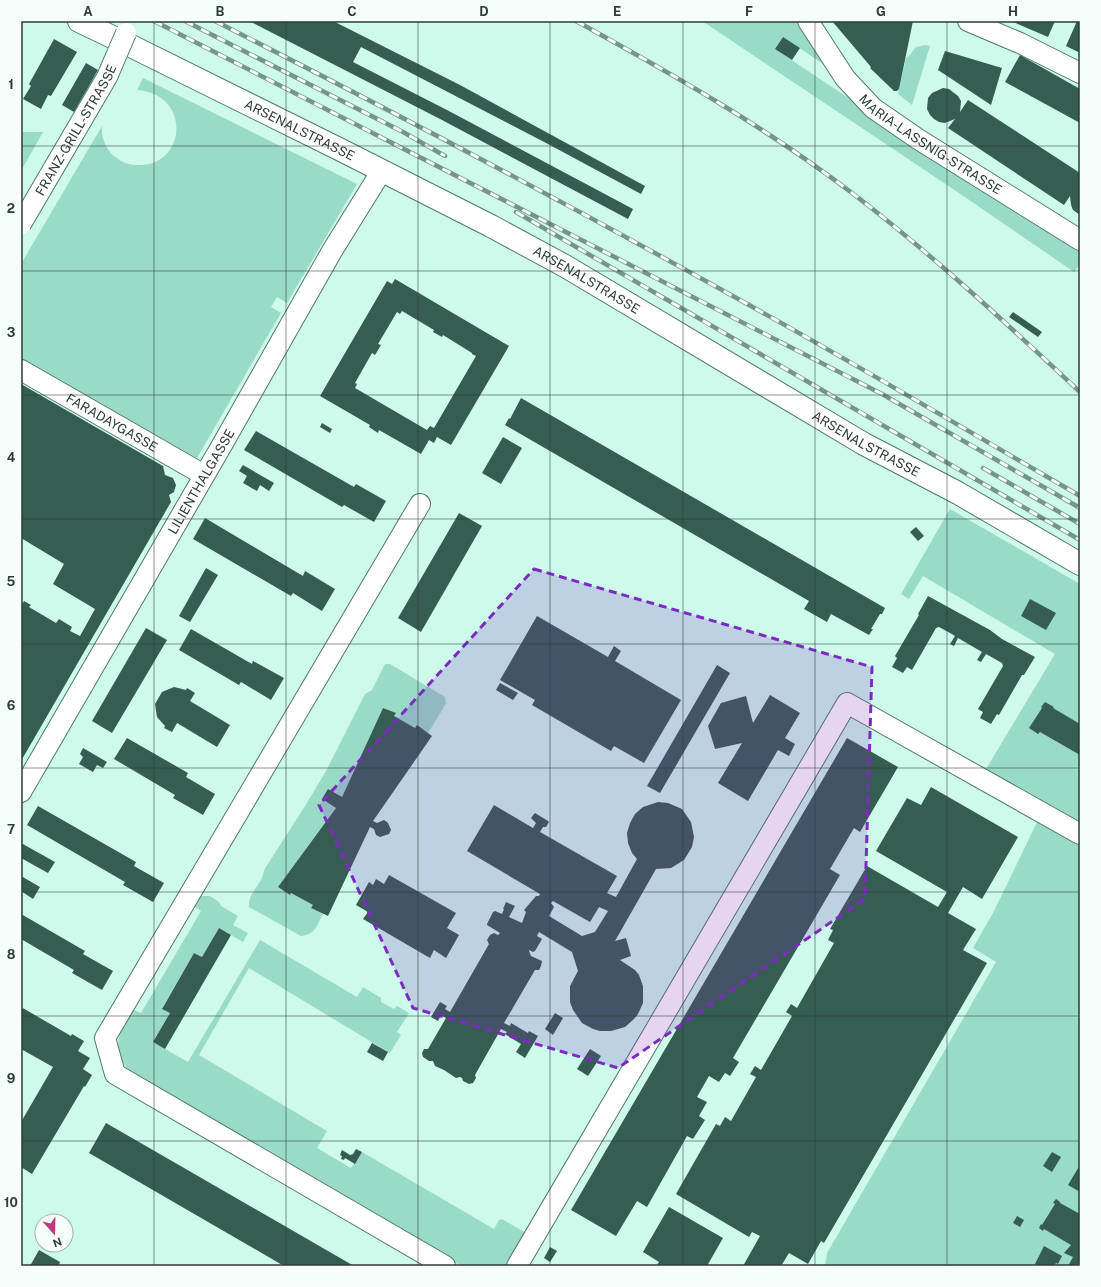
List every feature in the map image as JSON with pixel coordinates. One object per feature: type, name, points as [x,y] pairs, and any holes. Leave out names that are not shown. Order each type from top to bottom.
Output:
[{"type":"main road","name":"ARSENALSTRASSE","points":[[79,21],[491,226],[564,266],[884,456],[958,493],[1080,564]]},
{"type":"street","name":"MARIA-LASSNIG-STRASSE","points":[[808,21],[845,78],[873,108],[918,139],[1080,240]]},
{"type":"street","points":[[968,21],[1020,43],[1080,73]]},
{"type":"street","name":"FRANZ-GRILL-STRASSE","points":[[21,224],[107,77],[128,27]]},
{"type":"street","name":"LILIENTHALGASSE","points":[[21,792],[332,251],[381,172]]},
{"type":"street","name":"FARADAYGASSE","points":[[21,370],[204,475]]},
{"type":"street","points":[[420,504],[105,1038],[115,1074],[446,1266]]},
{"type":"street","points":[[517,1266],[847,703],[1080,834]]},
{"type":"highlighted area","points":[[534,569],[872,667],[865,899],[618,1068],[413,1008],[319,805]]},
{"type":"green space","points":[[702,21],[795,21],[826,66],[783,37],[775,49],[1080,252],[1080,264],[1074,272]]},
{"type":"green space","points":[[925,45],[930,46],[912,105],[898,94],[906,58],[916,47]]},
{"type":"green space","points":[[143,78],[357,184],[287,303],[277,297],[271,307],[281,313],[197,458],[21,359],[21,264],[102,126],[103,139],[111,153],[128,164],[137,165],[153,163],[166,155],[173,144],[176,130],[175,116],[168,104],[155,94],[137,90]]},
{"type":"green space","points":[[21,132],[43,132],[21,171]]},
{"type":"green space","points":[[950,509],[1080,584],[1080,823],[986,769],[1055,654],[923,576],[909,599],[901,594]]},
{"type":"green space","points":[[385,664],[390,664],[445,697],[446,704],[428,733],[417,726],[415,728],[394,716],[395,713],[383,708],[342,797],[322,799],[336,808],[278,887],[290,895],[291,893],[313,905],[311,908],[323,914],[313,932],[301,936],[249,907],[249,901],[263,876],[264,870],[326,771],[365,694],[372,690]]},
{"type":"green space","points":[[1040,816],[1080,840],[1080,1266],[825,1266],[827,1253],[996,962],[973,948],[994,911]]},
{"type":"green space","points":[[202,896],[210,896],[219,902],[221,906],[238,916],[233,925],[248,933],[243,942],[219,928],[202,957],[194,953],[162,1008],[170,1013],[153,1042],[188,1062],[260,940],[357,997],[363,987],[381,998],[381,1002],[394,1009],[397,1006],[409,1013],[397,1032],[401,1035],[390,1053],[249,968],[199,1055],[327,1131],[317,1148],[351,1168],[362,1152],[494,1229],[499,1220],[502,1219],[524,1232],[526,1238],[510,1266],[461,1266],[131,1074],[121,1057],[119,1049],[118,1042],[123,1026],[132,1009],[141,1013],[201,911],[192,905],[196,899]]},
{"type":"building","points":[[249,21],[333,21],[460,85],[645,186],[641,194],[361,47],[353,62],[633,209],[628,219],[442,120]]},
{"type":"building","points":[[832,21],[913,21],[899,89],[897,91],[894,91],[870,68],[871,67]]},
{"type":"building","points":[[1011,21],[1055,21],[1048,37]]},
{"type":"building","points":[[1077,21],[1080,21],[1080,50],[1078,52],[1066,46]]},
{"type":"building","points":[[783,37],[800,48],[792,60],[775,49]]},
{"type":"building","points":[[54,39],[77,52],[51,96],[48,95],[41,109],[23,99],[31,86],[29,84]]},
{"type":"building","points":[[945,51],[1002,68],[991,105],[938,70]]},
{"type":"building","points":[[1020,55],[1080,89],[1080,123],[1005,82]]},
{"type":"building","points":[[86,63],[98,70],[74,112],[62,105]]},
{"type":"building","points":[[943,88],[949,89],[958,96],[961,101],[960,112],[968,100],[1080,173],[1080,215],[1073,210],[1070,196],[1064,205],[948,128],[955,119],[945,123],[934,119],[927,109],[928,98],[932,93]]},
{"type":"building","points":[[395,279],[509,346],[451,445],[437,437],[434,443],[429,440],[421,454],[379,430],[378,433],[369,427],[370,425],[320,396],[387,281],[392,284]],"holes":[[[402,311],[434,330],[433,332],[442,337],[443,335],[476,356],[434,428],[430,426],[427,430],[355,388],[357,384],[355,383],[372,353],[375,355],[381,345],[378,344],[397,312],[400,314]]]},
{"type":"building","points":[[1013,312],[1042,332],[1038,337],[1009,317]]},
{"type":"building","points":[[21,384],[163,466],[165,475],[173,478],[176,485],[174,492],[169,495],[171,502],[21,761],[21,602],[23,603],[24,601],[31,605],[29,607],[56,623],[59,619],[72,627],[70,631],[80,636],[95,609],[53,584],[64,564],[21,538]]},
{"type":"building","points":[[521,398],[885,608],[871,629],[873,629],[869,635],[831,614],[827,622],[804,609],[809,601],[505,425],[509,418],[510,419]]},
{"type":"building","points":[[322,423],[332,429],[330,433],[320,427]]},
{"type":"building","points":[[256,431],[354,487],[356,484],[386,501],[374,522],[344,505],[342,507],[244,450]]},
{"type":"building","points":[[503,437],[522,448],[501,484],[482,473]]},
{"type":"building","points":[[243,465],[274,483],[269,491],[260,485],[257,491],[243,483],[247,476],[239,471]]},
{"type":"building","points":[[459,513],[482,526],[421,632],[398,618]]},
{"type":"building","points":[[205,518],[303,576],[305,571],[335,589],[322,611],[293,593],[291,596],[193,539]]},
{"type":"building","points":[[916,527],[924,536],[918,541],[910,532]]},
{"type":"building","points":[[206,568],[218,575],[190,622],[179,616]]},
{"type":"building","points":[[928,596],[1035,657],[1024,675],[1022,675],[999,715],[997,714],[991,724],[980,718],[983,712],[978,709],[1003,666],[1002,663],[986,654],[981,662],[977,660],[982,652],[958,638],[954,646],[950,644],[955,636],[950,633],[939,627],[936,628],[912,670],[907,667],[903,673],[892,667],[897,658],[895,656],[919,615],[918,614]]},
{"type":"building","points":[[1030,599],[1056,613],[1046,630],[1021,616]]},
{"type":"building","points":[[537,616],[608,657],[614,646],[621,651],[615,661],[681,700],[644,763],[614,746],[611,751],[532,705],[535,700],[500,680]]},
{"type":"building","points":[[146,628],[167,640],[112,733],[92,721]]},
{"type":"building","points":[[191,629],[252,664],[253,661],[284,678],[271,700],[241,682],[239,685],[179,650]]},
{"type":"building","points":[[717,665],[730,673],[660,793],[647,786]]},
{"type":"building","points":[[500,683],[518,693],[513,700],[496,690]]},
{"type":"building","points":[[174,687],[186,690],[187,688],[195,693],[190,701],[230,725],[217,747],[177,723],[172,732],[164,728],[165,726],[157,717],[155,704],[162,692]]},
{"type":"building","points":[[770,695],[800,713],[785,738],[795,744],[789,756],[778,750],[748,801],[718,783],[742,743],[715,749],[708,726],[721,703],[746,696],[753,723]]},
{"type":"building","points":[[1045,702],[1080,724],[1080,755],[1040,732],[1038,734],[1029,728]]},
{"type":"building","points":[[383,708],[396,713],[394,716],[415,728],[417,725],[432,736],[373,821],[377,823],[384,820],[388,823],[391,830],[389,834],[380,837],[376,835],[374,829],[370,827],[328,916],[311,908],[313,905],[291,893],[290,895],[278,887],[336,808],[322,799],[328,789],[342,797]]},
{"type":"building","points":[[127,738],[188,773],[186,777],[215,794],[203,815],[173,798],[175,795],[114,759]]},
{"type":"building","points":[[847,738],[898,767],[860,832],[854,828],[830,869],[840,875],[733,1058],[739,1062],[730,1076],[725,1073],[719,1082],[709,1076],[697,1097],[707,1102],[699,1116],[705,1120],[693,1139],[687,1136],[647,1207],[637,1201],[616,1236],[571,1210]]},
{"type":"building","points":[[83,748],[107,762],[103,768],[97,765],[93,772],[79,764],[83,757],[80,754]]},
{"type":"building","points":[[931,787],[1018,837],[982,899],[963,887],[948,913],[976,929],[963,950],[987,963],[824,1243],[821,1241],[808,1264],[789,1253],[781,1266],[743,1266],[760,1236],[752,1232],[749,1237],[676,1194],[716,1124],[720,1126],[725,1117],[731,1121],[756,1077],[750,1074],[755,1066],[761,1070],[792,1016],[786,1012],[791,1004],[797,1008],[834,943],[828,940],[833,930],[830,929],[867,866],[938,907],[947,892],[876,851],[907,798],[921,805]]},
{"type":"building","points":[[658,802],[668,803],[682,809],[691,822],[694,837],[692,847],[684,860],[671,868],[656,869],[615,941],[626,938],[631,956],[620,960],[635,970],[639,975],[643,986],[643,1003],[634,1019],[625,1027],[611,1031],[600,1031],[582,1023],[573,1010],[570,1002],[570,986],[578,971],[572,952],[539,932],[537,936],[542,939],[535,951],[529,951],[531,956],[542,961],[541,966],[539,970],[535,970],[504,1023],[510,1026],[511,1023],[528,1033],[529,1031],[538,1036],[525,1058],[516,1052],[521,1044],[505,1034],[507,1032],[501,1029],[475,1075],[476,1078],[473,1083],[469,1084],[463,1081],[460,1077],[456,1078],[435,1066],[433,1061],[429,1061],[423,1057],[422,1053],[424,1049],[428,1049],[446,1018],[441,1015],[438,1021],[431,1017],[440,1002],[447,1006],[445,1009],[450,1012],[489,944],[487,940],[490,935],[494,933],[498,935],[500,933],[487,925],[493,912],[495,911],[502,914],[506,902],[515,906],[509,917],[522,923],[526,912],[524,910],[536,896],[539,896],[540,894],[467,851],[494,805],[533,828],[536,823],[531,818],[535,813],[548,821],[549,822],[546,827],[543,827],[540,832],[617,876],[607,893],[616,897],[637,859],[632,853],[628,843],[627,833],[635,814],[643,807]],"holes":[[[553,901],[590,922],[599,907],[608,911],[595,932],[582,936],[549,916],[554,907],[551,903]]]},
{"type":"building","points":[[38,806],[136,862],[134,866],[164,883],[153,902],[123,885],[125,882],[27,825]]},
{"type":"building","points":[[21,843],[55,862],[48,873],[21,858]]},
{"type":"building","points":[[389,875],[456,913],[447,928],[459,935],[446,958],[434,950],[430,958],[363,919],[368,912],[356,905],[369,882],[373,885],[376,879],[384,884]]},
{"type":"building","points":[[21,876],[40,887],[33,899],[21,891]]},
{"type":"building","points":[[21,914],[85,951],[83,954],[113,971],[102,990],[72,973],[74,970],[21,939]]},
{"type":"building","points":[[219,928],[231,935],[165,1049],[153,1042],[170,1013],[162,1009],[194,953],[202,957]]},
{"type":"building","points":[[21,1007],[71,1036],[72,1034],[84,1041],[78,1051],[90,1058],[83,1069],[92,1075],[32,1174],[21,1167],[21,1122],[53,1067],[21,1049]]},
{"type":"building","points":[[555,1013],[563,1018],[553,1035],[545,1029]]},
{"type":"building","points":[[372,1043],[388,1052],[383,1061],[367,1052]]},
{"type":"building","points":[[590,1049],[601,1056],[588,1076],[577,1069]]},
{"type":"building","points":[[106,1123],[354,1266],[284,1266],[89,1153]]},
{"type":"building","points":[[356,1149],[362,1152],[355,1164],[345,1158],[344,1160],[341,1159],[342,1156],[340,1155],[342,1150],[350,1155],[353,1154]]},
{"type":"building","points":[[1052,1152],[1061,1157],[1052,1172],[1043,1166]]},
{"type":"building","points":[[1080,1165],[1080,1192],[1068,1185]]},
{"type":"building","points":[[1056,1199],[1060,1203],[1080,1214],[1080,1266],[1068,1266],[1073,1257],[1064,1253],[1071,1245],[1044,1229],[1043,1231],[1039,1228],[1055,1204],[1053,1203]]},
{"type":"building","points":[[669,1207],[723,1238],[707,1266],[656,1266],[659,1262],[643,1252]]},
{"type":"building","points":[[1017,1216],[1024,1220],[1020,1227],[1013,1223]]},
{"type":"building","points":[[1044,1246],[1062,1256],[1058,1264],[1056,1263],[1054,1266],[1039,1266],[1035,1264]]},
{"type":"building","points":[[550,1247],[557,1251],[550,1262],[544,1258]]},
{"type":"building","points":[[37,1253],[44,1253],[60,1262],[60,1266],[30,1266]]},
{"type":"railway","points":[[154,21],[882,394],[1080,508]]},
{"type":"railway","points":[[185,21],[403,132],[445,156]]},
{"type":"railway","points":[[215,21],[352,91],[691,273],[839,356],[1080,496]]},
{"type":"railway","points":[[576,21],[751,123],[785,145],[852,193],[940,265],[1080,392]]},
{"type":"railway","points":[[516,212],[1080,540]]},
{"type":"railway","points":[[983,468],[1080,524]]}]
